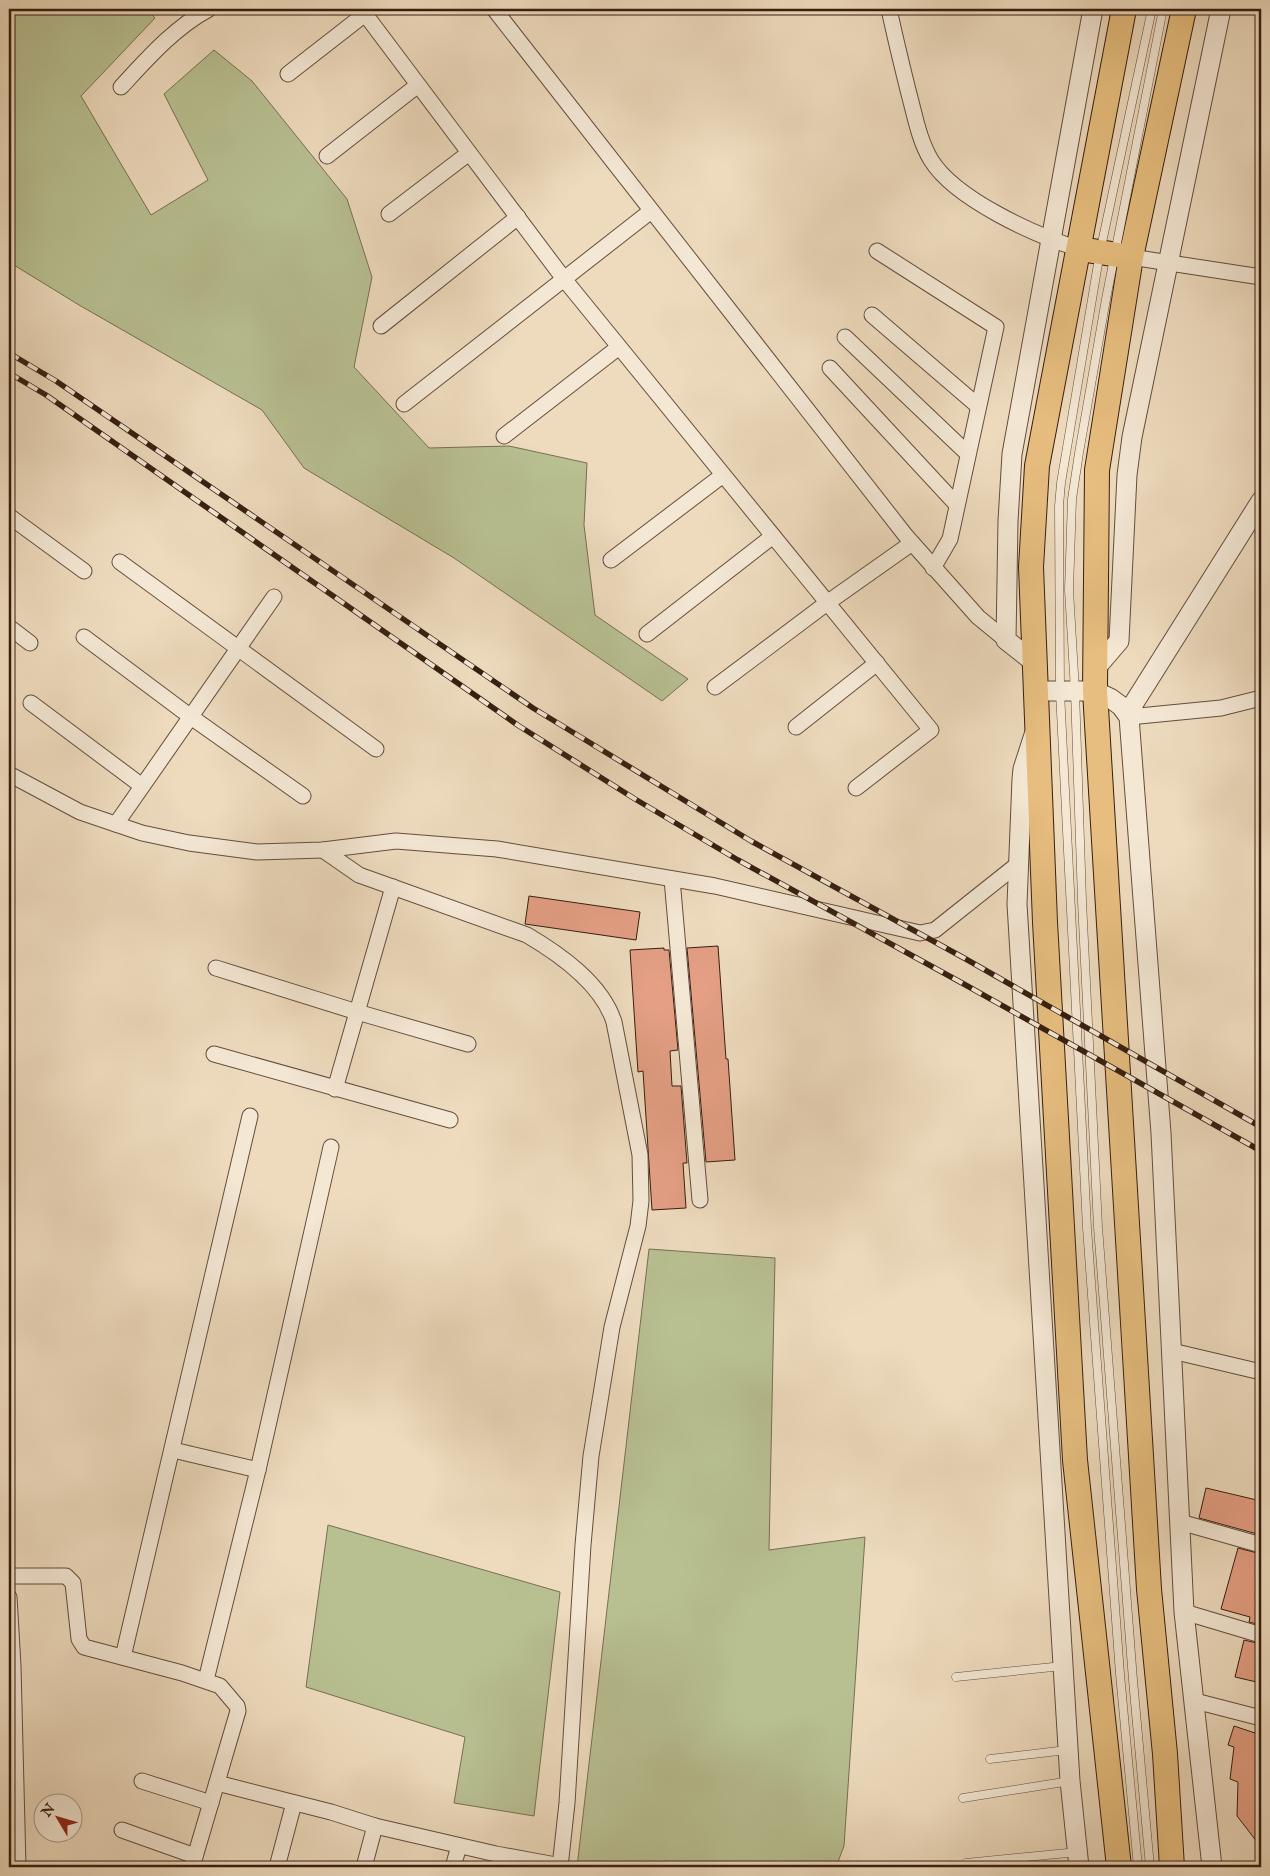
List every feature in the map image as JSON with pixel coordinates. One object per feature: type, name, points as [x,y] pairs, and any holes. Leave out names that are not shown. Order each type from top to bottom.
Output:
[{"type":"main road","points":[[1124,9],[1106,253],[1097,470],[1081,686],[1150,1589],[1165,1754],[1172,1867]]},
{"type":"main road","points":[[1119,1867],[1075,1460],[1046,932],[1031,566],[1037,466],[1184,9]]},
{"type":"street","points":[[121,86],[189,20],[209,9]]},
{"type":"street","points":[[494,9],[912,543],[978,617],[1034,662]]},
{"type":"street","points":[[888,9],[919,132],[931,160],[960,190],[1017,224],[1052,241],[1106,253],[1261,276]]},
{"type":"street","points":[[1006,640],[1008,521],[1012,454],[1093,9]]},
{"type":"street","points":[[1081,686],[1120,641],[1127,475],[1132,437],[1221,9]]},
{"type":"street","points":[[288,74],[365,14],[564,279],[931,730],[856,788]]},
{"type":"street","points":[[326,156],[418,85]]},
{"type":"street","points":[[388,214],[469,153]]},
{"type":"street","points":[[404,404],[651,211]]},
{"type":"street","points":[[381,326],[518,218]]},
{"type":"street","points":[[877,251],[996,327],[950,539],[933,568]]},
{"type":"street","points":[[872,315],[978,406]]},
{"type":"street","points":[[845,337],[968,454]]},
{"type":"street","points":[[504,436],[619,347]]},
{"type":"street","points":[[830,368],[957,505]]},
{"type":"street","points":[[611,560],[723,475]]},
{"type":"street","points":[[1212,1867],[1184,1612],[1161,1133],[1129,717],[1134,703],[1261,501]]},
{"type":"street","points":[[9,516],[84,571]]},
{"type":"street","points":[[647,634],[773,536]]},
{"type":"street","points":[[715,687],[827,602],[912,543]]},
{"type":"street","points":[[120,562],[376,749]]},
{"type":"street","points":[[116,824],[274,597]]},
{"type":"street","points":[[9,627],[30,643]]},
{"type":"street","points":[[84,637],[190,717],[303,796]]},
{"type":"street","points":[[796,727],[877,663]]},
{"type":"street","points":[[1036,691],[1081,686],[1116,702],[1129,717]]},
{"type":"street","points":[[1129,717],[1221,708],[1261,698]]},
{"type":"street","points":[[31,703],[142,786]]},
{"type":"street","points":[[1037,725],[1023,769],[1017,904],[1062,1666],[1070,1781],[1079,1860]]},
{"type":"street","points":[[9,774],[80,812],[142,833],[189,843],[257,852],[323,850],[396,841],[453,845],[537,855],[765,897],[920,933],[935,930],[1018,864]]},
{"type":"street","points":[[217,1783],[331,1812],[375,1826],[459,1846],[560,1866],[567,1803],[583,1545],[591,1456],[612,1327],[638,1226],[641,1201],[640,1155],[614,1022],[607,1006],[584,978],[554,952],[527,935],[353,872],[323,850]]},
{"type":"street","points":[[672,879],[700,1200]]},
{"type":"street","points":[[335,1089],[393,887]]},
{"type":"street","points":[[216,968],[468,1044]]},
{"type":"street","points":[[214,1054],[450,1120]]},
{"type":"street","points":[[123,1657],[250,1116]]},
{"type":"street","points":[[206,1680],[258,1470],[331,1147]]},
{"type":"street","points":[[1172,1351],[1261,1372]]},
{"type":"street","points":[[173,1450],[258,1470]]},
{"type":"street","points":[[1180,1522],[1261,1545]]},
{"type":"street","points":[[9,1576],[66,1576],[73,1583],[78,1639],[84,1647],[206,1680],[220,1686],[233,1701],[238,1711],[194,1861],[122,1830]]},
{"type":"street","points":[[9,1597],[18,1867]]},
{"type":"street","points":[[1184,1612],[1261,1635]]},
{"type":"street","points":[[1195,1700],[1261,1718]]},
{"type":"street","points":[[142,1781],[211,1803]]},
{"type":"street","points":[[277,1867],[294,1803]]},
{"type":"street","points":[[364,1867],[375,1826]]},
{"type":"street","points":[[453,1867],[459,1846]]},
{"type":"lane","points":[[1138,1867],[1120,1674],[1087,1228],[1081,686],[1059,506],[1061,483],[1152,9]]},
{"type":"lane","points":[[1106,253],[1163,9]]},
{"type":"lane","points":[[1081,686],[1079,843],[1098,1227],[1133,1680],[1150,1867]]},
{"type":"lane","points":[[956,1677],[1062,1666]]},
{"type":"lane","points":[[990,1759],[1068,1750]]},
{"type":"lane","points":[[964,1798],[1070,1781]]},
{"type":"lane","points":[[966,1863],[1079,1860]]},
{"type":"green space","points":[[9,9],[147,9],[155,18],[81,96],[151,215],[208,180],[164,94],[214,50],[252,81],[347,199],[372,277],[354,367],[429,448],[509,446],[587,463],[584,525],[595,615],[688,679],[662,701],[454,558],[304,468],[262,410],[79,305],[9,262]]},
{"type":"green space","points":[[649,1249],[775,1258],[769,1550],[865,1537],[844,1846],[836,1867],[577,1867]]},
{"type":"green space","points":[[328,1525],[560,1592],[534,1816],[454,1803],[465,1737],[306,1687]]},
{"type":"building","points":[[529,896],[640,912],[636,940],[525,924]]},
{"type":"building","points":[[718,946],[735,1160],[706,1162],[687,948]]},
{"type":"building","points":[[664,948],[664,950],[669,950],[678,1050],[670,1051],[672,1086],[681,1086],[687,1163],[683,1163],[686,1208],[652,1210],[643,1071],[638,1072],[630,950]]},
{"type":"building","points":[[1206,1488],[1261,1501],[1261,1535],[1199,1518]]},
{"type":"building","points":[[1238,1548],[1261,1554],[1261,1625],[1249,1622],[1250,1617],[1221,1609]]},
{"type":"building","points":[[1244,1640],[1261,1644],[1261,1683],[1235,1677]]},
{"type":"building","points":[[1234,1726],[1261,1735],[1261,1847],[1237,1816],[1238,1782],[1230,1779],[1234,1747],[1228,1745]]},
{"type":"railway","points":[[9,353],[56,381],[533,708],[751,841],[964,958],[1261,1127]]},
{"type":"railway","points":[[9,373],[46,395],[519,726],[635,799],[738,860],[1261,1151]]}]
